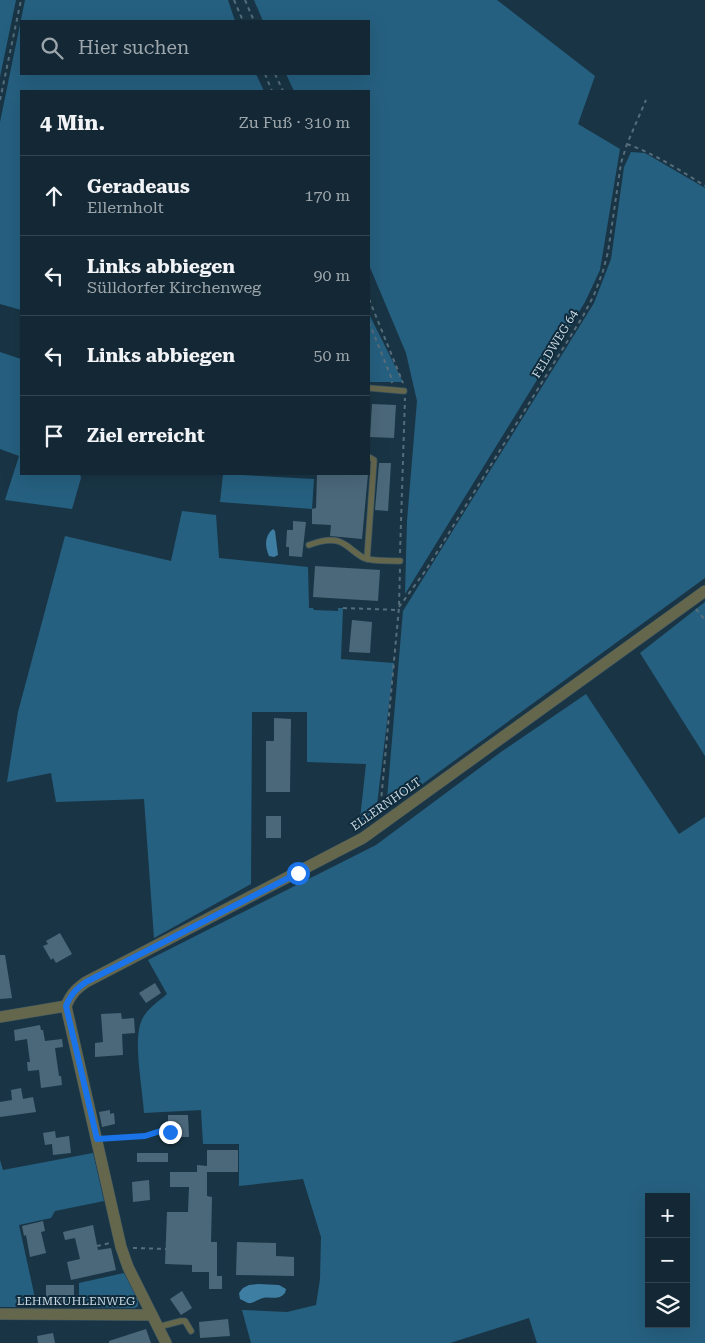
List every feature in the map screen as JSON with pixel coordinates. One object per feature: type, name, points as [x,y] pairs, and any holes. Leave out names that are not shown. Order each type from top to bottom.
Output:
[{"type":"street","name":"ELLERNHOLT","points":[[66,1006],[70,997],[86,982],[360,834],[705,591]]},
{"type":"street","points":[[0,1016],[66,1006],[121,1247],[128,1267],[166,1343]]},
{"type":"street","name":"LEHMKUHLENWEG","points":[[0,1314],[152,1315]]},
{"type":"lane","points":[[370,388],[404,391]]},
{"type":"lane","points":[[367,559],[374,460],[370,458]]},
{"type":"lane","points":[[309,545],[321,540],[340,542],[346,544],[353,552],[367,559],[400,561]]},
{"type":"lane","points":[[158,1328],[185,1321],[191,1332]]},
{"type":"path","points":[[0,100],[21,0]]},
{"type":"path","points":[[234,0],[243,20]]},
{"type":"path","points":[[245,0],[254,20]]},
{"type":"path","points":[[265,75],[272,90]]},
{"type":"path","points":[[275,75],[283,90]]},
{"type":"path","name":"FELDWEG 64","points":[[343,608],[398,608],[426,570],[583,316],[594,295],[608,252],[621,163],[646,100]]},
{"type":"path","points":[[627,144],[660,158],[705,186]]},
{"type":"path","points":[[370,324],[392,377],[393,390]]},
{"type":"path","points":[[690,602],[705,620]]},
{"type":"path","points":[[97,1139],[145,1136],[170,1128],[170,1132],[173,1132]]},
{"type":"path","points":[[121,1247],[166,1249]]},
{"type":"shaded area","points":[[0,0],[16,0],[0,77]]},
{"type":"shaded area","points":[[25,0],[228,0],[235,20],[21,20]]},
{"type":"shaded area","points":[[254,0],[497,0],[595,76],[578,124],[620,149],[600,270],[585,302],[405,594],[407,521],[417,401],[406,353],[370,267],[370,90],[294,90],[286,75],[370,75],[370,20],[263,20]]},
{"type":"shaded area","points":[[20,24],[20,75],[256,75],[264,90],[20,90],[20,310],[0,304],[0,122]]},
{"type":"shaded area","points":[[631,152],[645,153],[705,188],[705,578],[395,804],[387,799],[403,611],[594,303],[611,259],[624,167]]},
{"type":"shaded area","points":[[370,316],[403,382],[370,382]]},
{"type":"shaded area","points":[[0,352],[20,359],[20,475],[80,475],[72,509],[5,500],[19,456],[0,449]]},
{"type":"shaded area","points":[[223,475],[314,479],[312,509],[220,502]]},
{"type":"shaded area","points":[[182,511],[216,515],[219,558],[308,567],[309,608],[338,611],[338,608],[343,608],[341,659],[394,663],[377,805],[369,823],[364,826],[360,819],[366,764],[307,762],[307,712],[252,712],[251,884],[154,938],[144,799],[56,802],[51,773],[7,782],[18,712],[65,536],[171,561]]},
{"type":"shaded area","points":[[273,529],[275,531],[278,555],[274,557],[269,556],[266,545],[268,535]]},
{"type":"shaded area","points":[[705,602],[705,756],[640,653]]},
{"type":"shaded area","points":[[586,694],[679,834],[705,817],[705,1343],[537,1343],[529,1318],[450,1343],[251,1343],[242,1310],[287,1312],[316,1305],[320,1279],[321,1237],[303,1179],[239,1186],[239,1144],[203,1144],[201,1110],[144,1113],[138,1054],[139,1031],[145,1014],[167,994],[148,960],[376,845],[501,752]]},
{"type":"shaded area","points":[[93,1153],[104,1201],[55,1211],[51,1218],[19,1225],[37,1307],[0,1307],[0,1160],[3,1170]]},
{"type":"shaded area","points":[[124,1273],[138,1300],[138,1306],[135,1308],[79,1307],[79,1283]]},
{"type":"shaded area","points":[[258,1284],[279,1285],[286,1289],[285,1293],[277,1298],[263,1298],[250,1303],[240,1299],[239,1293],[243,1288]]},
{"type":"building","points":[[372,404],[396,405],[394,438],[370,437]]},
{"type":"building","points":[[379,463],[391,463],[388,511],[375,510]]},
{"type":"building","points":[[317,475],[368,475],[362,539],[330,536],[331,525],[312,524],[312,509],[316,508]]},
{"type":"building","points":[[293,521],[306,522],[302,557],[289,556],[289,547],[286,547],[287,530],[293,530]]},
{"type":"building","points":[[315,566],[380,570],[378,601],[313,597]]},
{"type":"building","points":[[352,620],[372,622],[370,653],[349,652]]},
{"type":"building","points":[[274,718],[291,719],[290,792],[266,792],[266,741],[274,741]]},
{"type":"building","points":[[266,816],[281,816],[281,838],[266,838]]},
{"type":"building","points":[[60,933],[72,954],[56,963],[53,958],[51,960],[43,946],[48,944],[46,941]]},
{"type":"building","points":[[0,955],[5,955],[12,998],[0,999]]},
{"type":"building","points":[[155,983],[161,993],[146,1003],[139,993]]},
{"type":"building","points":[[121,1013],[122,1019],[134,1018],[135,1033],[122,1034],[123,1055],[95,1057],[95,1043],[103,1042],[101,1014]]},
{"type":"building","points":[[40,1025],[45,1041],[62,1039],[63,1047],[55,1048],[62,1085],[41,1088],[39,1070],[28,1071],[27,1062],[30,1062],[27,1039],[15,1041],[14,1030]]},
{"type":"building","points":[[21,1088],[23,1099],[33,1097],[36,1112],[0,1117],[0,1102],[12,1100],[11,1090]]},
{"type":"building","points":[[110,1110],[110,1114],[114,1113],[115,1124],[102,1127],[99,1112]]},
{"type":"building","points":[[168,1115],[188,1115],[189,1137],[173,1137],[173,1125],[168,1126]]},
{"type":"building","points":[[55,1131],[56,1138],[69,1136],[71,1153],[53,1155],[52,1144],[45,1145],[43,1133]]},
{"type":"building","points":[[207,1150],[238,1150],[238,1172],[207,1172],[207,1196],[212,1197],[211,1242],[217,1242],[217,1276],[222,1276],[222,1289],[209,1289],[209,1272],[192,1272],[192,1265],[165,1264],[167,1212],[188,1212],[189,1187],[170,1187],[170,1172],[197,1172],[197,1165],[207,1166]]},
{"type":"building","points":[[137,1153],[168,1153],[168,1162],[137,1162]]},
{"type":"building","points":[[149,1180],[150,1200],[133,1202],[132,1182]]},
{"type":"building","points":[[43,1221],[45,1231],[41,1232],[46,1253],[30,1257],[26,1235],[24,1236],[22,1226]]},
{"type":"building","points":[[93,1225],[98,1250],[111,1248],[116,1270],[71,1280],[67,1262],[80,1259],[75,1238],[65,1240],[63,1232]]},
{"type":"building","points":[[237,1242],[276,1243],[276,1256],[294,1257],[294,1276],[236,1275]]},
{"type":"building","points":[[46,1285],[74,1285],[74,1304],[46,1303]]},
{"type":"building","points":[[182,1291],[192,1308],[181,1315],[170,1299]]},
{"type":"building","points":[[228,1319],[230,1336],[200,1338],[199,1322]]},
{"type":"building","points":[[146,1329],[151,1343],[109,1343],[109,1341]]},
{"type":"building","points":[[53,1333],[55,1343],[38,1343],[37,1336]]},
{"type":"route","points":[[170,1132],[170,1128],[145,1136],[97,1139],[66,1006],[70,997],[86,982],[298,873]]}]
